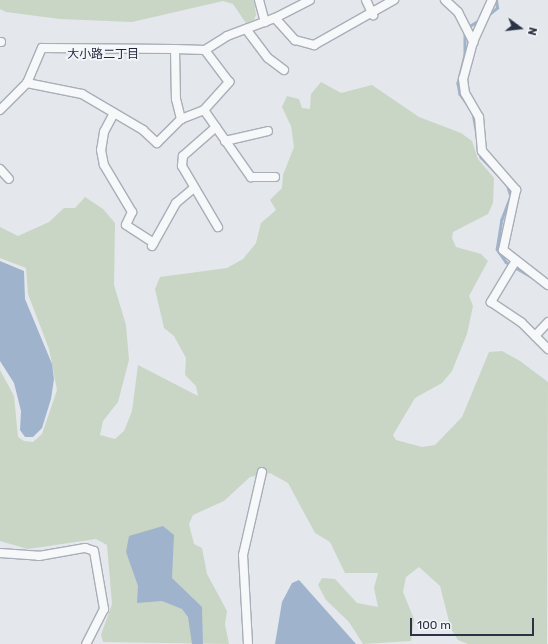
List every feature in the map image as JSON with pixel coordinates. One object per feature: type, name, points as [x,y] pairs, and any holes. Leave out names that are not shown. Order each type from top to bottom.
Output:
[{"type":"street","points":[[259,0],[265,22]]},
{"type":"street","points":[[0,110],[27,83],[42,48],[205,50],[246,29],[275,18],[310,0]]},
{"type":"street","points":[[366,0],[374,15]]},
{"type":"street","points":[[275,18],[296,40],[314,45],[374,15],[394,0]]},
{"type":"street","points":[[445,0],[458,12],[473,42]]},
{"type":"street","points":[[492,0],[473,42],[464,79],[465,93],[479,117],[482,151],[516,190],[502,243],[507,256],[548,285]]},
{"type":"street","points":[[246,29],[268,58],[284,70]]},
{"type":"street","points":[[175,49],[176,99],[181,119]]},
{"type":"street","points":[[27,83],[82,94],[114,113],[156,143],[181,119],[204,110],[229,82],[205,50]]},
{"type":"street","points":[[204,110],[251,177],[275,177]]},
{"type":"street","points":[[114,113],[104,132],[101,150],[104,165],[132,212],[126,225],[153,245],[176,203],[194,188]]},
{"type":"street","points":[[216,127],[183,156],[182,166],[218,227]]},
{"type":"street","points":[[225,141],[268,131]]},
{"type":"street","points":[[0,169],[9,179]]},
{"type":"street","points":[[515,262],[491,302],[535,336],[548,349]]},
{"type":"street","points":[[535,336],[548,322]]},
{"type":"street","points":[[248,644],[243,555],[262,472]]},
{"type":"street","points":[[0,553],[39,556],[84,548],[94,551],[104,609],[86,644]]},
{"type":"green space","points":[[0,0],[254,0],[256,15],[254,20],[246,23],[233,4],[223,1],[132,22],[60,19],[6,12],[0,9]]},
{"type":"green space","points":[[321,82],[341,93],[372,85],[419,117],[461,133],[472,141],[478,159],[494,178],[493,203],[488,214],[453,232],[452,238],[456,247],[481,254],[488,261],[469,296],[473,306],[467,334],[452,371],[442,383],[415,398],[393,435],[396,440],[422,447],[435,445],[462,417],[489,352],[502,351],[520,361],[548,382],[547,644],[468,644],[458,640],[451,629],[440,586],[419,567],[406,577],[403,592],[414,619],[411,641],[363,644],[349,622],[326,600],[318,585],[322,578],[335,579],[357,603],[378,607],[374,588],[378,573],[345,573],[330,542],[315,533],[288,483],[270,473],[250,477],[224,501],[193,515],[189,524],[194,544],[202,548],[207,574],[227,611],[225,624],[229,644],[103,642],[101,635],[112,604],[107,545],[96,539],[28,549],[0,541],[0,370],[14,396],[18,437],[24,441],[33,442],[42,434],[57,390],[49,349],[28,294],[26,268],[0,258],[0,227],[18,236],[49,222],[64,208],[75,208],[85,197],[103,209],[115,223],[114,285],[126,325],[129,360],[118,402],[103,421],[100,435],[115,439],[124,431],[132,411],[138,365],[198,396],[196,386],[185,375],[186,358],[174,336],[164,328],[155,289],[160,277],[227,268],[243,259],[256,243],[261,223],[276,210],[270,200],[282,188],[283,175],[294,147],[291,126],[282,107],[287,96],[299,99],[302,108],[310,109],[311,94]]},
{"type":"water","points":[[0,261],[24,271],[25,299],[52,364],[54,379],[51,399],[42,428],[33,437],[25,437],[20,430],[21,411],[14,383],[0,361]]},
{"type":"water","points":[[163,526],[174,535],[172,578],[202,607],[203,644],[192,644],[188,617],[182,609],[162,601],[137,603],[138,586],[126,552],[129,536]]},
{"type":"water","points":[[299,580],[356,644],[275,644],[282,602],[292,583]]},
{"type":"waterway","points":[[487,16],[497,8],[496,0]]},
{"type":"waterway","points":[[468,27],[481,19]]},
{"type":"waterway","points":[[465,33],[465,55],[458,83],[460,94],[468,105]]},
{"type":"waterway","points":[[473,113],[481,157],[500,177]]},
{"type":"waterway","points":[[508,187],[511,196],[502,219],[497,249],[506,262],[535,279]]},
{"type":"district","name":"大小路二丁目","points":[[103,55]]}]
